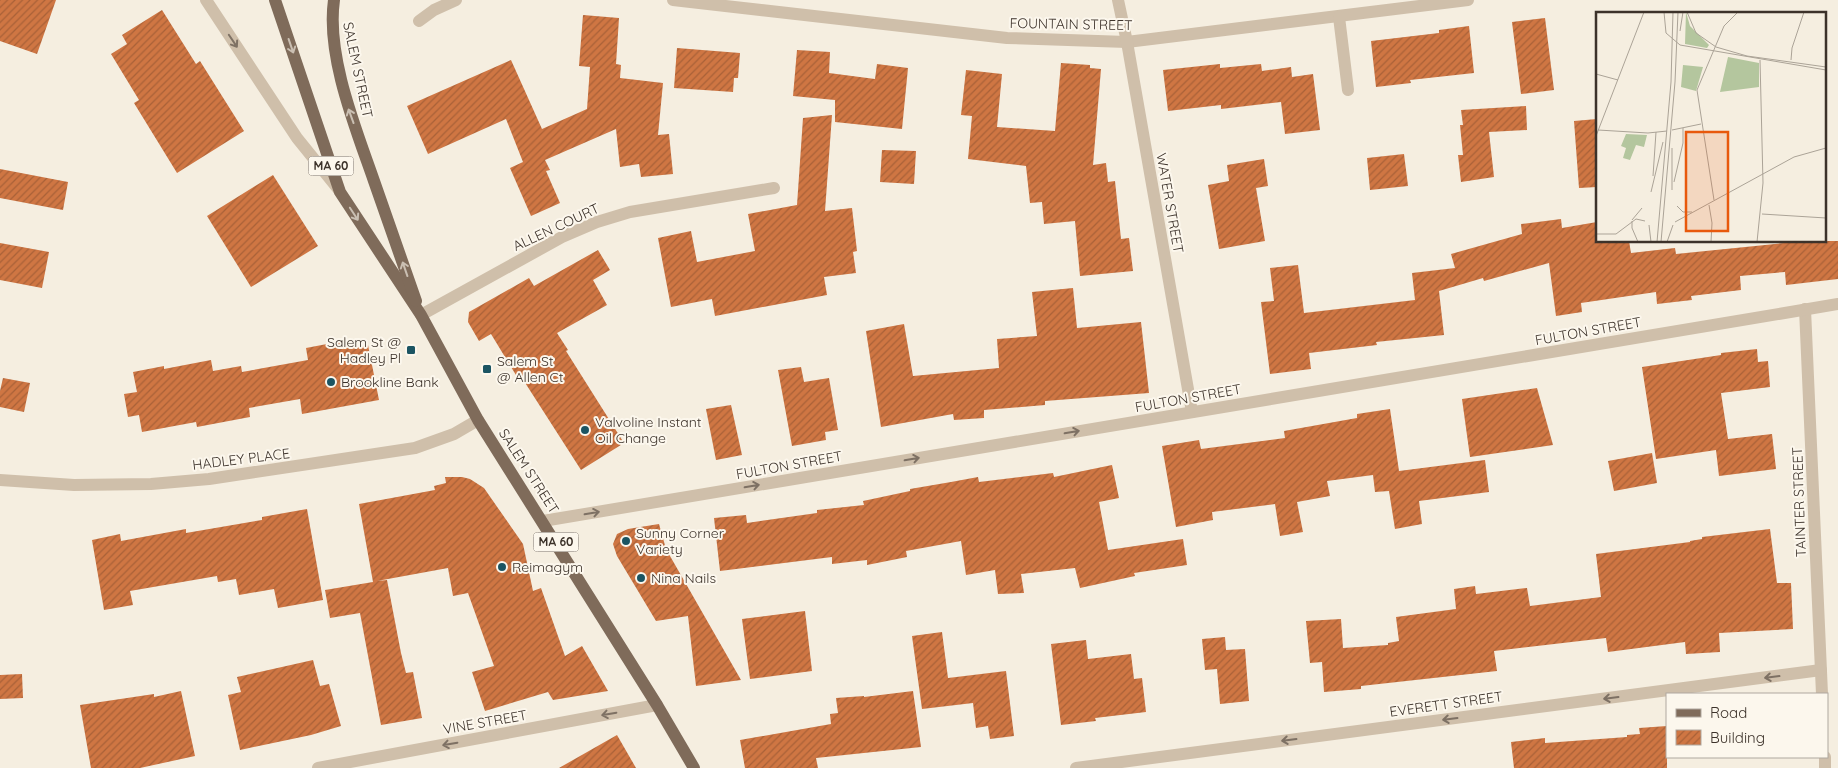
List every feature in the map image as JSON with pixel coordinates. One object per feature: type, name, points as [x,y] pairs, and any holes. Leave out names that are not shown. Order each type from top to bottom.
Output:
[{"type":"main road","name":"SALEM STREET","points":[[275,0],[340,192],[421,315],[478,420],[544,521],[694,768]]},
{"type":"main road","name":"SALEM STREET","points":[[334,0],[331,17],[348,106],[421,315]]},
{"type":"street","name":"SALEM STREET","points":[[206,0],[297,138],[340,192]]},
{"type":"street","points":[[419,21],[434,10],[456,0]]},
{"type":"street","name":"FOUNTAIN STREET","points":[[672,0],[1006,38],[1127,42],[1468,0]]},
{"type":"street","name":"WATER STREET","points":[[1118,0],[1192,412]]},
{"type":"street","points":[[1339,17],[1348,90]]},
{"type":"street","name":"ALLEN COURT","points":[[421,315],[547,245],[597,222],[630,212],[774,188]]},
{"type":"street","name":"FULTON STREET","points":[[544,521],[1838,304]]},
{"type":"street","name":"TAINTER STREET","points":[[1806,309],[1822,693]]},
{"type":"street","name":"HADLEY PLACE","points":[[0,480],[74,485],[151,484],[209,479],[415,448],[454,434],[478,420]]},
{"type":"street","name":"EVERETT STREET","points":[[1076,768],[1821,670]]},
{"type":"street","name":"VINE STREET","points":[[318,768],[657,706]]},
{"type":"building","points":[[0,0],[56,0],[37,54],[0,41]]},
{"type":"building","points":[[162,10],[196,64],[200,61],[244,131],[177,173],[134,103],[139,100],[111,54],[127,44],[122,35]]},
{"type":"building","points":[[583,15],[619,18],[616,64],[621,65],[620,78],[663,83],[658,135],[669,134],[673,174],[641,177],[639,164],[620,167],[616,129],[545,160],[550,170],[546,171],[560,203],[531,216],[510,168],[523,162],[506,119],[428,154],[407,106],[511,60],[542,129],[587,109],[590,67],[579,66]]},
{"type":"building","points":[[1545,18],[1554,90],[1521,94],[1512,22]]},
{"type":"building","points":[[1469,26],[1474,73],[1410,80],[1411,83],[1376,87],[1371,41],[1439,33],[1439,30]]},
{"type":"building","points":[[677,48],[740,53],[738,78],[734,78],[733,92],[674,88]]},
{"type":"building","points":[[797,50],[830,52],[829,73],[875,79],[877,64],[908,68],[902,129],[835,122],[835,100],[793,96]]},
{"type":"building","points":[[1061,63],[1090,65],[1090,68],[1101,69],[1093,165],[1106,163],[1108,182],[1115,181],[1121,239],[1129,238],[1133,271],[1080,276],[1075,221],[1044,224],[1042,202],[1030,203],[1026,166],[968,159],[972,116],[961,115],[966,70],[1002,74],[997,127],[1055,131]]},
{"type":"building","points":[[1220,64],[1220,68],[1261,64],[1262,71],[1291,67],[1292,77],[1313,74],[1320,130],[1285,134],[1281,102],[1221,109],[1221,105],[1168,111],[1163,70]]},
{"type":"building","points":[[1526,106],[1527,130],[1489,132],[1494,177],[1461,182],[1458,155],[1463,155],[1460,125],[1463,125],[1461,110]]},
{"type":"building","points":[[832,115],[825,211],[852,208],[857,251],[853,252],[856,273],[824,277],[827,295],[715,316],[712,299],[671,307],[658,238],[691,231],[697,262],[755,251],[748,214],[797,205],[803,118]]},
{"type":"building","points":[[1596,119],[1596,187],[1579,188],[1574,121]]},
{"type":"building","points":[[882,150],[916,151],[914,184],[880,182]]},
{"type":"building","points":[[1404,154],[1408,186],[1370,190],[1367,158]]},
{"type":"building","points":[[1264,159],[1268,186],[1256,188],[1265,241],[1219,249],[1208,185],[1229,181],[1227,165]]},
{"type":"building","points":[[0,169],[68,182],[63,210],[0,198]]},
{"type":"building","points":[[273,175],[318,246],[251,287],[207,216]]},
{"type":"building","points":[[1561,219],[1562,228],[1596,222],[1596,242],[1629,242],[1631,253],[1675,248],[1676,254],[1784,242],[1838,241],[1838,279],[1786,285],[1785,272],[1740,276],[1741,290],[1691,296],[1692,300],[1657,304],[1656,292],[1581,303],[1582,312],[1556,316],[1549,263],[1484,281],[1483,278],[1439,291],[1444,335],[1376,342],[1377,345],[1309,353],[1311,369],[1270,374],[1261,302],[1274,301],[1270,268],[1298,265],[1304,313],[1415,300],[1412,273],[1455,268],[1451,254],[1522,234],[1521,224]]},
{"type":"building","points":[[0,243],[49,252],[42,288],[0,280]]},
{"type":"building","points":[[598,250],[610,270],[593,280],[607,305],[557,333],[568,350],[566,351],[624,443],[581,470],[522,378],[519,380],[491,334],[479,341],[468,322],[469,312],[529,278],[534,286]]},
{"type":"building","points":[[1073,288],[1077,328],[1141,322],[1149,393],[1045,401],[1045,405],[984,410],[984,418],[954,420],[953,414],[881,427],[866,331],[904,324],[913,376],[999,368],[997,339],[1037,336],[1032,292]]},
{"type":"building","points":[[348,340],[349,349],[368,345],[379,400],[302,414],[300,399],[249,408],[250,417],[197,427],[196,422],[142,432],[139,415],[128,417],[124,394],[137,392],[133,372],[164,366],[164,369],[211,360],[213,371],[241,366],[242,372],[308,360],[306,348]]},
{"type":"building","points":[[1757,349],[1758,362],[1768,361],[1770,387],[1721,393],[1728,439],[1772,434],[1776,469],[1719,476],[1716,450],[1656,459],[1642,367],[1721,355],[1721,353]]},
{"type":"building","points":[[801,367],[804,382],[829,378],[838,430],[825,432],[826,440],[792,446],[778,370]]},
{"type":"building","points":[[3,378],[30,383],[24,412],[0,407],[0,391]]},
{"type":"building","points":[[1537,388],[1553,445],[1470,457],[1462,399]]},
{"type":"building","points":[[731,405],[742,455],[716,460],[706,409]]},
{"type":"building","points":[[1390,409],[1399,471],[1485,460],[1489,492],[1419,501],[1422,524],[1395,529],[1389,491],[1375,492],[1373,475],[1327,481],[1330,496],[1297,502],[1303,532],[1280,536],[1275,504],[1212,512],[1213,520],[1176,527],[1162,446],[1199,440],[1201,449],[1285,438],[1284,431],[1357,418],[1357,414]]},
{"type":"building","points":[[1652,453],[1657,483],[1614,491],[1608,461]]},
{"type":"building","points":[[1112,465],[1119,498],[1099,502],[1108,550],[1183,539],[1187,565],[1134,573],[1135,576],[1080,588],[1075,568],[1021,574],[1024,593],[998,594],[995,570],[966,575],[961,541],[906,551],[907,557],[867,565],[867,560],[832,564],[832,557],[720,571],[714,518],[746,515],[747,523],[817,513],[817,510],[864,505],[863,501],[910,491],[910,489],[978,477],[979,482],[1053,473],[1054,477]]},
{"type":"building","points":[[445,477],[470,479],[484,488],[523,544],[533,591],[541,588],[565,656],[582,646],[608,691],[553,700],[548,692],[485,711],[472,672],[494,666],[468,593],[453,596],[448,568],[377,581],[387,580],[406,673],[413,672],[422,718],[381,725],[360,613],[330,618],[325,590],[373,582],[359,504],[435,490],[434,486],[446,483]]},
{"type":"building","points":[[307,509],[323,600],[278,608],[274,589],[239,595],[236,579],[218,582],[217,576],[130,591],[133,605],[104,610],[92,540],[120,534],[121,541],[186,529],[186,533],[262,520],[262,517]]},
{"type":"building","points":[[659,524],[666,549],[741,680],[696,686],[688,616],[656,621],[617,556],[613,544],[617,534],[628,529]]},
{"type":"building","points":[[1770,529],[1777,583],[1791,583],[1793,629],[1719,633],[1720,652],[1686,654],[1685,642],[1608,652],[1606,638],[1494,651],[1497,671],[1324,692],[1322,662],[1310,663],[1306,621],[1341,619],[1343,648],[1388,645],[1388,643],[1399,641],[1396,617],[1456,609],[1454,589],[1475,586],[1476,594],[1527,588],[1530,606],[1601,597],[1596,554],[1690,542],[1702,539],[1702,537]]},
{"type":"building","points":[[805,611],[812,671],[750,679],[742,619]]},
{"type":"building","points":[[942,632],[948,678],[1006,671],[1014,736],[990,739],[988,726],[976,728],[973,703],[922,709],[912,636]]},
{"type":"building","points":[[1225,637],[1226,650],[1245,649],[1249,701],[1220,704],[1217,669],[1205,670],[1202,639]]},
{"type":"building","points":[[1086,640],[1088,659],[1131,654],[1134,679],[1142,678],[1146,712],[1095,718],[1096,721],[1061,725],[1051,644]]},
{"type":"building","points":[[313,660],[320,686],[329,684],[341,726],[311,735],[240,750],[228,695],[241,692],[237,677]]},
{"type":"building","points":[[22,674],[23,698],[0,699],[0,675]]},
{"type":"building","points":[[181,691],[195,756],[140,768],[91,768],[80,705],[154,694],[154,697]]},
{"type":"building","points":[[913,691],[921,747],[816,758],[818,768],[745,768],[740,740],[831,724],[830,714],[838,713],[836,698],[864,697]]},
{"type":"building","points":[[1666,726],[1667,768],[1514,768],[1511,742],[1545,738],[1545,743],[1627,737],[1627,735],[1640,734],[1639,728]]},
{"type":"building","points":[[617,735],[636,768],[559,768]]},
{"type":"place","name":"Salem St @ Hadley Pl","points":[[411,350]]},
{"type":"place","name":"Salem St @ Allen Ct","points":[[487,369]]},
{"type":"place","name":"Brookline Bank","points":[[331,382]]},
{"type":"place","name":"Valvoline Instant Oil Change","points":[[585,430]]},
{"type":"place","name":"Sunny Corner Variety","points":[[626,541]]},
{"type":"place","name":"Reimagym","points":[[502,567]]},
{"type":"place","name":"Nina Nails","points":[[641,578]]}]
